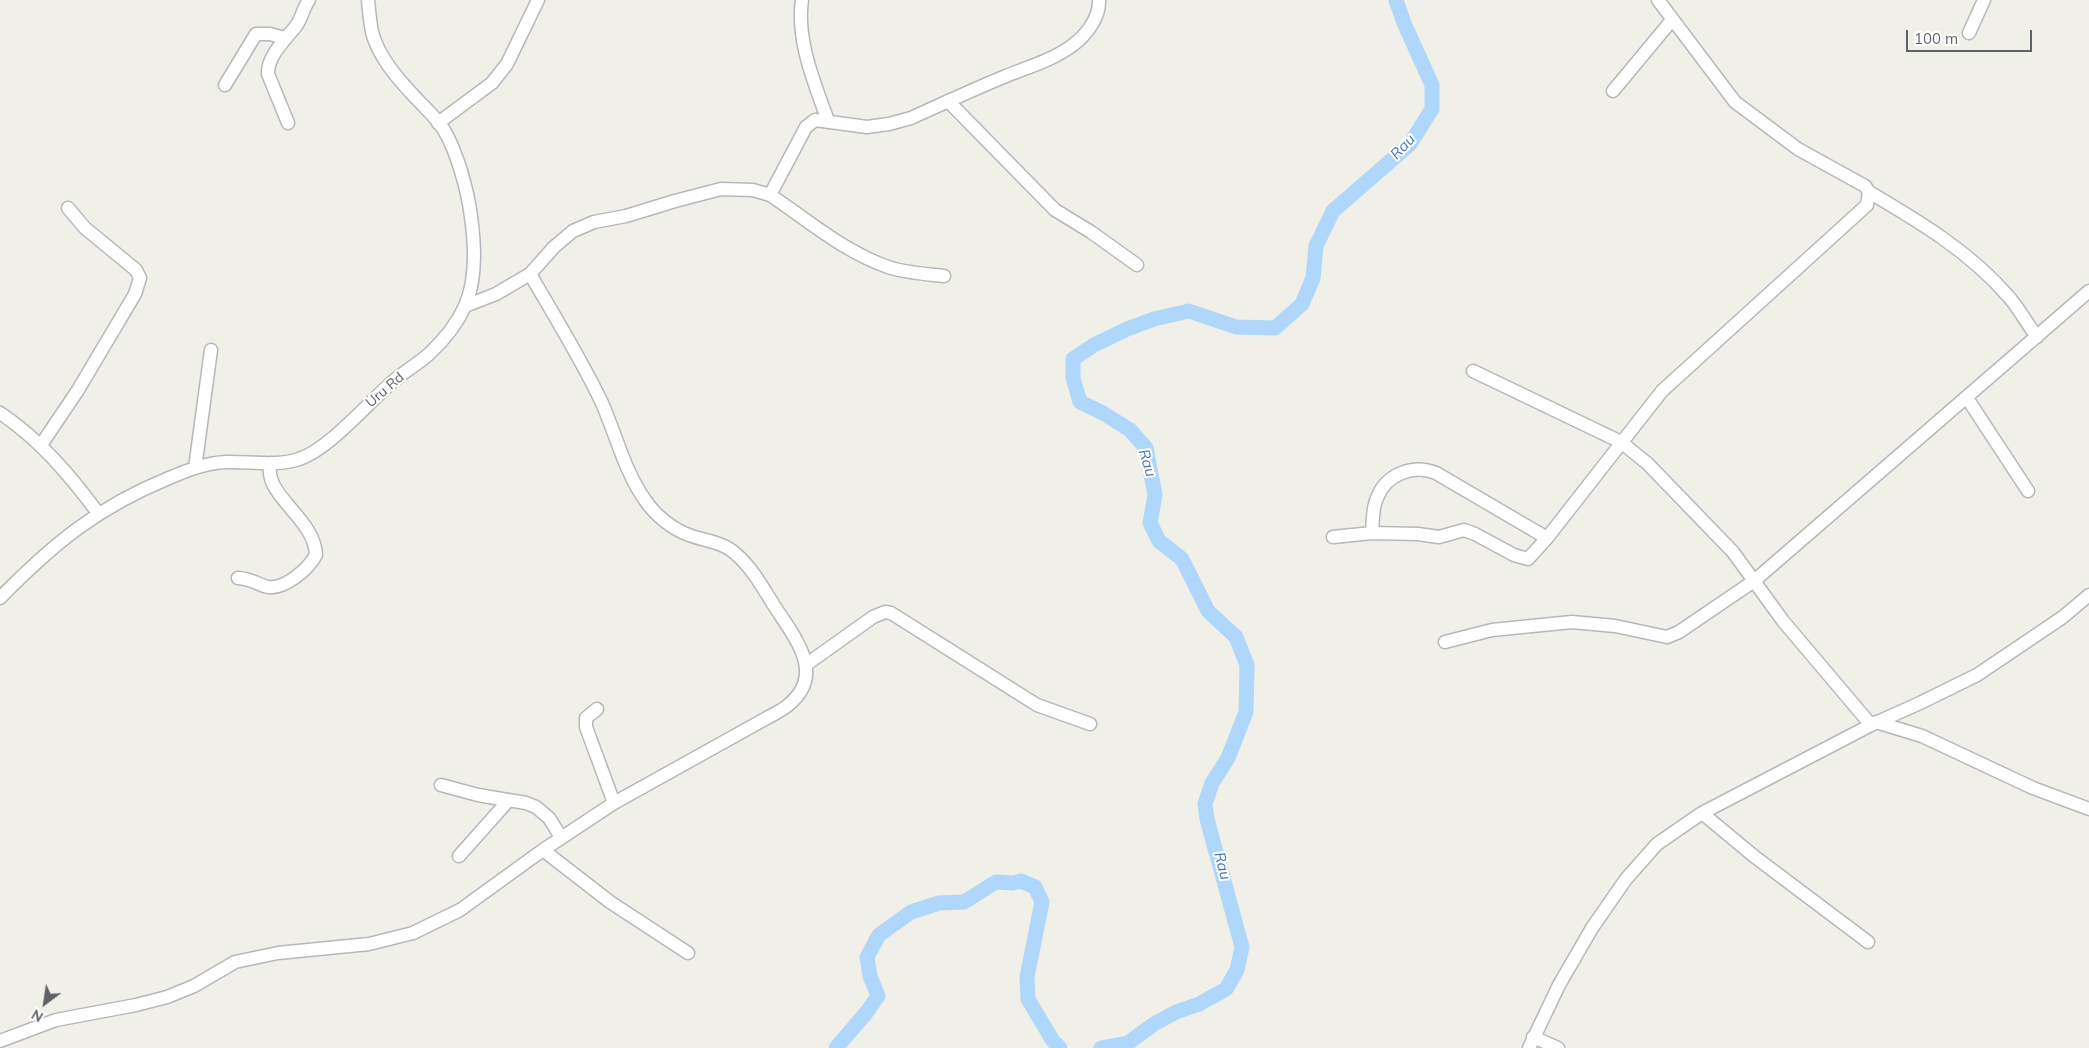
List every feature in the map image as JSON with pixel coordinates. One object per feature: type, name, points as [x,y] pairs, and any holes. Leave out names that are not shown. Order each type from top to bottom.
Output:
[{"type":"street","points":[[288,122],[268,74],[268,68],[285,38],[297,24],[309,0]]},
{"type":"street","name":"Uru Rd","points":[[0,598],[63,539],[98,513],[138,492],[206,464],[226,462],[271,463],[301,459],[330,439],[397,378],[430,353],[448,334],[465,306],[473,277],[474,244],[471,214],[454,150],[438,122],[385,60],[377,46],[372,30],[368,0]]},
{"type":"street","points":[[438,122],[492,83],[507,64],[538,0]]},
{"type":"street","points":[[802,0],[803,37],[812,76],[828,121]]},
{"type":"street","points":[[770,195],[806,127],[815,120],[867,127],[889,124],[910,118],[1048,59],[1072,46],[1086,33],[1093,22],[1099,6],[1099,0]]},
{"type":"street","points":[[1658,0],[1735,102],[1798,149],[1865,186],[1870,192],[1920,222],[1960,250],[1992,278],[2010,298],[2037,337]]},
{"type":"street","points":[[1969,33],[1984,0]]},
{"type":"street","points":[[1613,91],[1672,20]]},
{"type":"street","points":[[226,85],[256,34],[270,34],[285,38]]},
{"type":"street","points":[[948,101],[1055,210],[1092,232],[1137,265]]},
{"type":"street","points":[[465,306],[496,294],[530,274],[554,247],[573,231],[594,222],[626,216],[721,189],[753,190],[770,195],[867,259],[889,268],[944,276]]},
{"type":"street","points":[[1333,537],[1372,534],[1418,534],[1439,537],[1464,530],[1475,534],[1514,556],[1525,559],[1530,557],[1662,391],[1867,204],[1870,192]]},
{"type":"street","points":[[42,445],[78,390],[135,294],[140,278],[136,270],[86,228],[68,208]]},
{"type":"street","points":[[0,1041],[56,1020],[127,1007],[167,997],[194,986],[235,962],[278,953],[369,944],[413,933],[460,910],[561,837],[614,803],[787,706],[798,695],[804,684],[807,664],[794,636],[757,579],[737,554],[725,546],[687,535],[671,526],[656,514],[645,500],[636,484],[602,403],[530,274]]},
{"type":"street","points":[[1445,642],[1492,630],[1572,622],[1615,626],[1667,637],[1690,626],[1754,581],[1968,398],[2089,291]]},
{"type":"street","points":[[195,468],[211,350]]},
{"type":"street","points":[[1473,371],[1620,442],[1648,464],[1733,552],[1783,621],[1874,724],[1922,736],[2033,788],[2089,809]]},
{"type":"street","points":[[1968,398],[2028,491]]},
{"type":"street","points":[[0,413],[42,445],[98,513]]},
{"type":"street","points":[[238,578],[249,579],[268,587],[276,586],[287,582],[306,568],[316,555],[316,546],[310,532],[272,483],[268,470],[271,463]]},
{"type":"street","points":[[1372,534],[1376,498],[1384,486],[1397,474],[1412,469],[1425,469],[1436,473],[1547,538]]},
{"type":"street","points":[[1558,1048],[1531,1043],[1559,985],[1592,928],[1626,879],[1657,844],[1702,813],[1874,724],[1976,674],[2062,617],[2089,595]]},
{"type":"street","points":[[807,664],[873,617],[885,612],[1037,705],[1090,724]]},
{"type":"street","points":[[597,709],[586,718],[586,727],[614,803]]},
{"type":"street","points":[[441,785],[508,801],[526,803],[544,813],[561,837]]},
{"type":"street","points":[[459,856],[508,801]]},
{"type":"street","points":[[1702,813],[1755,857],[1868,942]]},
{"type":"street","points":[[543,850],[610,902],[688,954]]},
{"type":"waterway","name":"Rau","points":[[1101,1048],[1128,1043],[1154,1024],[1176,1012],[1199,1004],[1226,989],[1237,970],[1242,947],[1207,819],[1205,804],[1212,783],[1228,758],[1246,712],[1247,665],[1236,637],[1208,611],[1182,559],[1159,541],[1150,523],[1155,495],[1146,448],[1130,430],[1103,413],[1080,402],[1073,378],[1073,359],[1094,345],[1127,329],[1154,319],[1189,311],[1236,327],[1275,328],[1302,304],[1313,278],[1316,246],[1333,211],[1410,144],[1432,109],[1432,85],[1404,23],[1396,0]]},
{"type":"waterway","name":"Rau","points":[[836,1048],[878,996],[870,976],[867,957],[879,935],[911,912],[939,903],[964,902],[996,882],[1013,883],[1021,881],[1035,887],[1042,902],[1027,977],[1028,999],[1053,1041],[1060,1048]]}]
